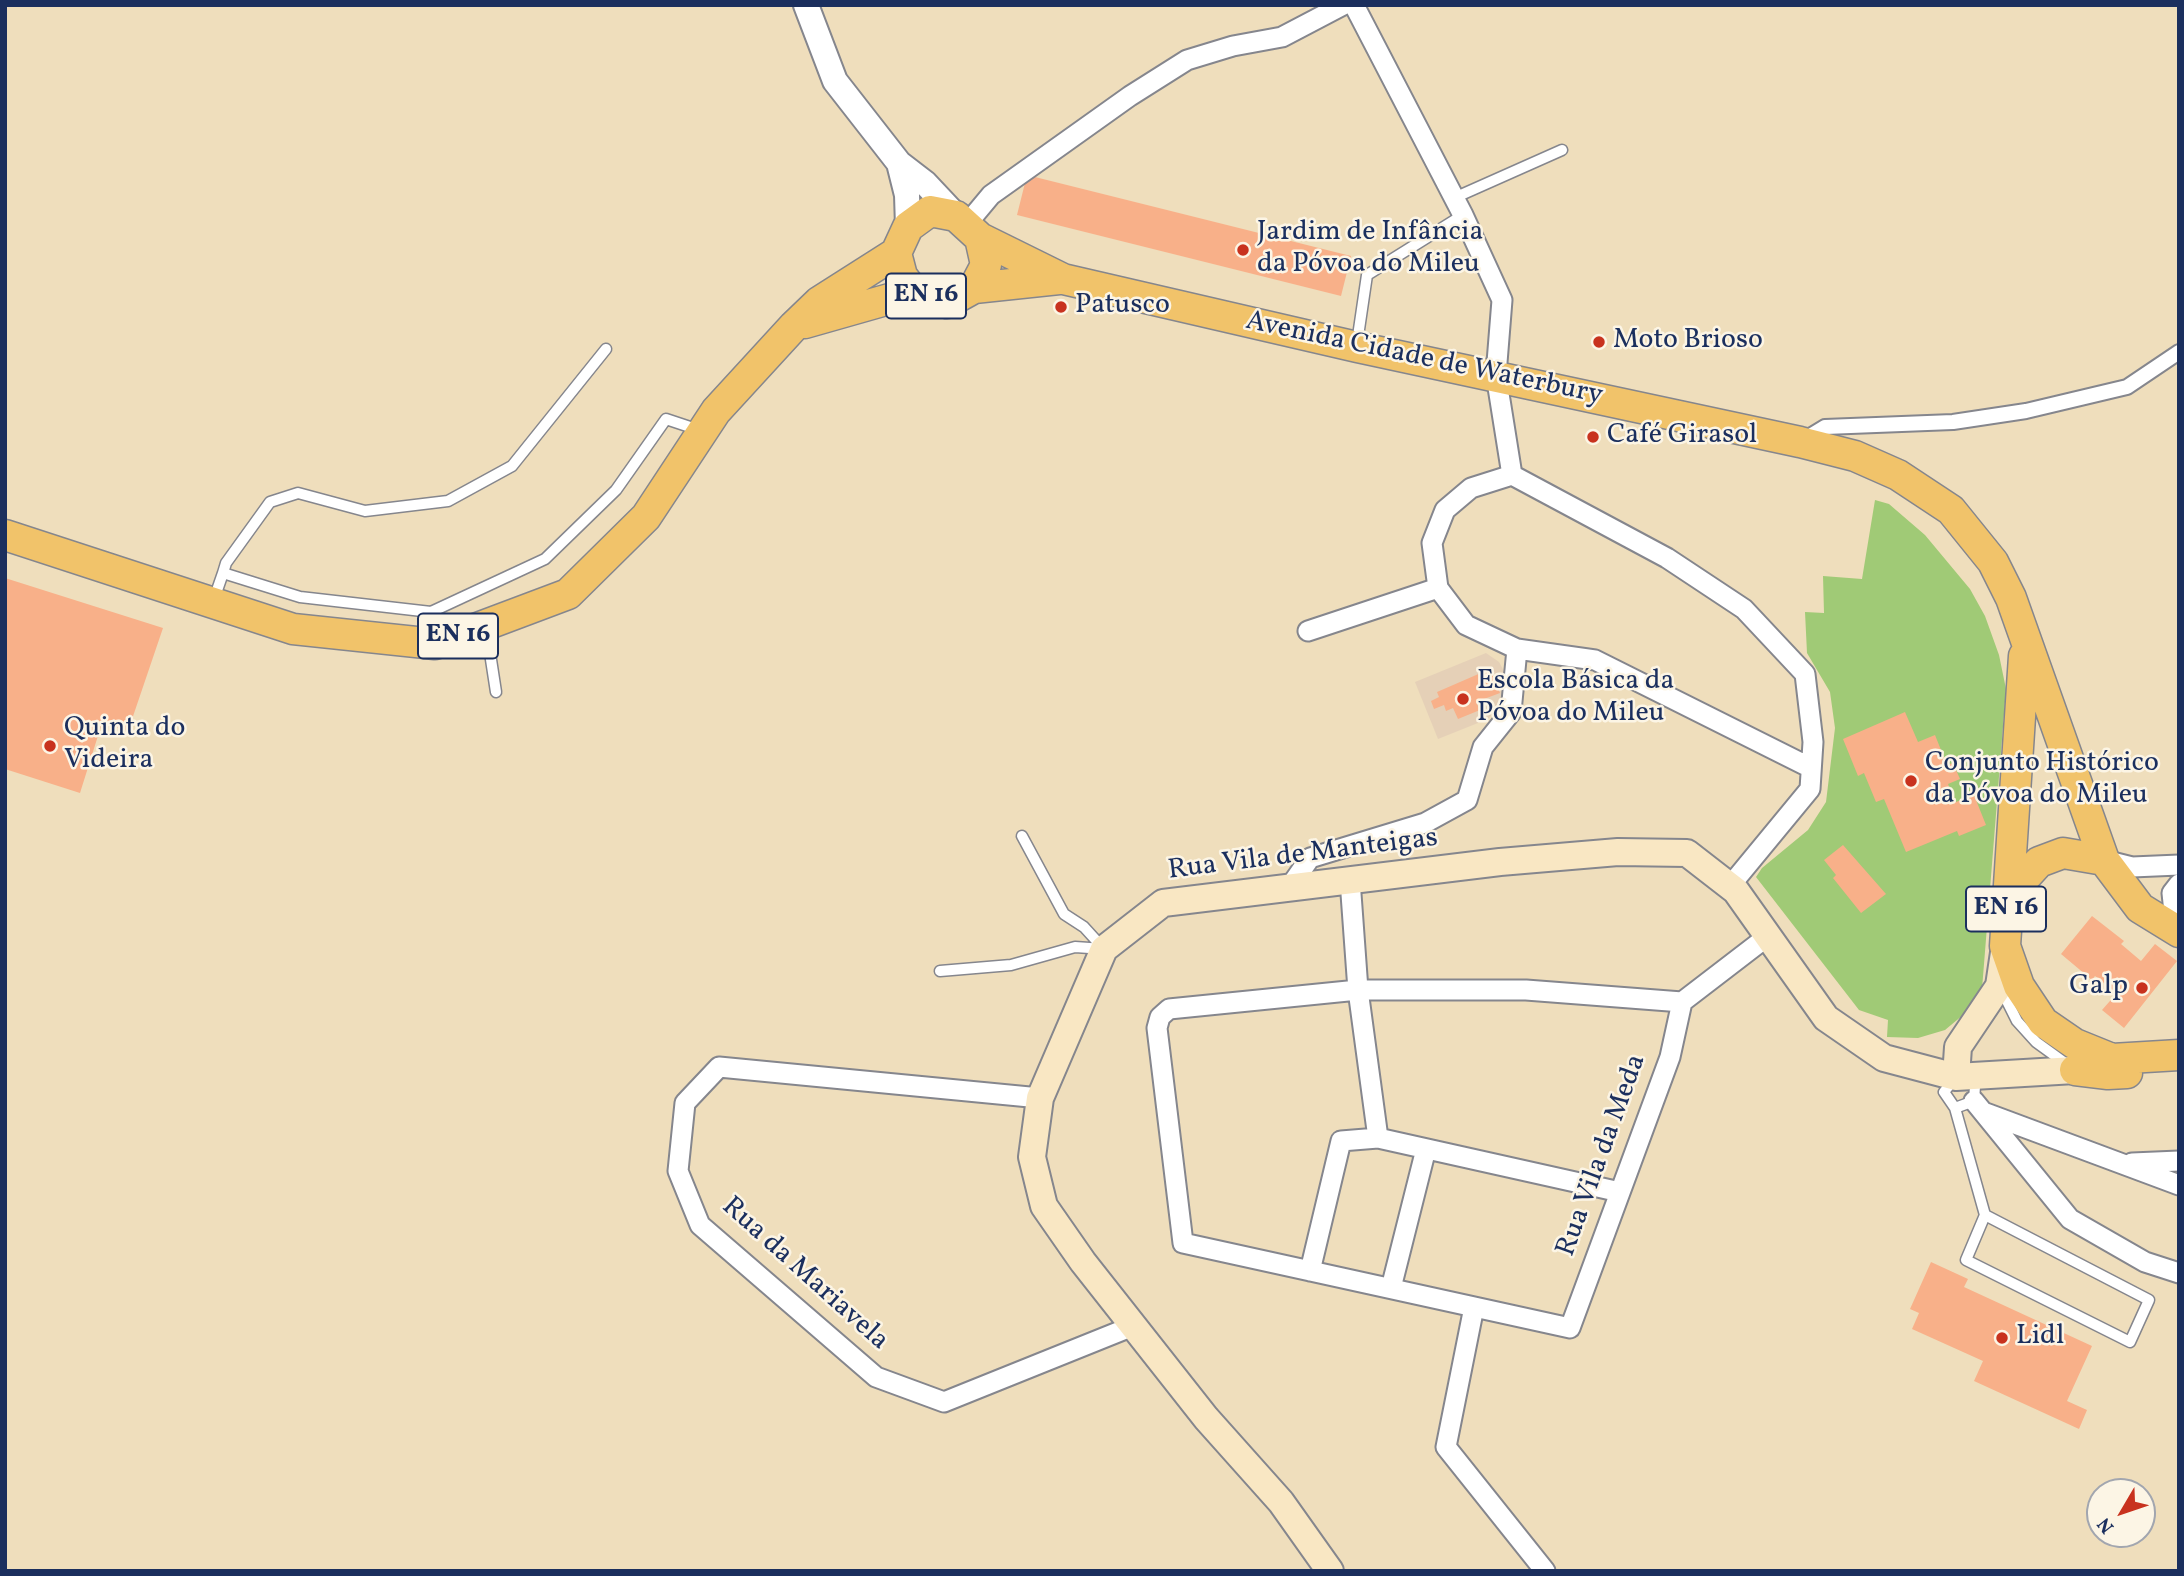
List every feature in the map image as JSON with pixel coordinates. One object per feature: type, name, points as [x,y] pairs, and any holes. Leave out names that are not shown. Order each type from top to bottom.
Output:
[{"type":"main road","name":"EN 16","points":[[5,535],[293,629],[435,644],[568,594],[646,517],[716,411],[794,326],[819,302],[902,240],[930,211],[967,226],[1063,279]]},
{"type":"main road","name":"EN 16","points":[[967,226],[986,265],[974,288]]},
{"type":"main road","name":"EN 16","points":[[902,240],[902,276],[914,292]]},
{"type":"main road","name":"EN 16","points":[[794,326],[914,292],[947,303],[974,288],[1063,279]]},
{"type":"main road","name":"Avenida Cidade de Waterbury","points":[[1063,279],[1855,456],[1898,475],[1951,510],[1993,562],[2011,598],[2024,642]]},
{"type":"main road","name":"EN 16","points":[[2024,642],[2104,860],[2140,908],[2177,932]]},
{"type":"main road","name":"EN 16","points":[[2024,642],[2015,888],[2005,946],[2019,986],[2043,1022],[2075,1044],[2125,1058],[2179,1055]]},
{"type":"main road","name":"Rua Vila de Manteigas","points":[[1330,1571],[1281,1502],[1206,1418],[1133,1326],[1044,1206],[1031,1157],[1040,1098],[1104,949],[1163,903],[1618,852],[1687,853],[1730,886],[1826,1018],[1884,1058],[1956,1077],[2075,1070],[2125,1058]]},
{"type":"main road","points":[[2015,888],[2039,862],[2063,853],[2104,860]]},
{"type":"main road","name":"EN 16","points":[[2015,888],[2022,942],[2031,975],[2045,999],[2071,1025],[2125,1058]]},
{"type":"main road","points":[[1956,1077],[1958,1047],[1999,986],[2005,946]]},
{"type":"main road","points":[[2075,1070],[2108,1074],[2179,1069]]},
{"type":"street","points":[[806,5],[835,81],[899,163],[925,183],[967,226],[991,195],[1130,96],[1187,60],[1233,46],[1282,37],[1343,5]]},
{"type":"street","points":[[1354,5],[1458,206],[1502,300],[1496,375],[1503,430],[1513,475]]},
{"type":"street","points":[[899,163],[907,195],[902,240]]},
{"type":"street","points":[[1800,442],[1825,427],[1953,422],[2026,411],[2127,387],[2179,352]]},
{"type":"street","points":[[1730,886],[1810,789],[1811,768],[1812,741],[1805,674],[1744,609],[1667,558],[1513,475],[1471,488],[1445,510],[1432,543],[1438,588],[1466,625],[1517,649],[1595,660],[1811,768]]},
{"type":"street","points":[[1308,631],[1438,588]]},
{"type":"street","points":[[1289,888],[1310,858],[1425,823],[1467,800],[1483,747],[1511,712],[1517,649]]},
{"type":"street","points":[[2104,860],[2132,867],[2179,865]]},
{"type":"street","points":[[1350,880],[1358,990],[1378,1138]]},
{"type":"street","points":[[2177,932],[2172,893],[2179,884]]},
{"type":"street","points":[[1545,1571],[1446,1447],[1474,1307],[1183,1243],[1157,1028],[1160,1017],[1169,1009],[1358,990],[1526,990],[1682,1002],[1768,936]]},
{"type":"street","name":"Rua Vila da Meda","points":[[1474,1307],[1570,1328],[1670,1057],[1682,1002]]},
{"type":"street","name":"Rua da Mariavela","points":[[1040,1098],[719,1067],[685,1103],[678,1171],[700,1225],[876,1377],[943,1402],[1133,1326]]},
{"type":"street","points":[[1978,1106],[2179,1185]]},
{"type":"street","points":[[1978,1106],[2070,1219],[2146,1262],[2179,1273]]},
{"type":"street","points":[[1310,1270],[1341,1141],[1378,1138],[1620,1192]]},
{"type":"street","points":[[1391,1288],[1426,1149]]},
{"type":"street","points":[[2127,1164],[2179,1161]]},
{"type":"lane","points":[[1357,346],[1367,275],[1458,206],[1562,150]]},
{"type":"lane","points":[[213,603],[226,563],[270,502],[298,493],[365,510],[447,501],[512,466],[606,349]]},
{"type":"lane","points":[[223,573],[300,597],[431,612],[545,559],[616,490],[666,419],[702,431]]},
{"type":"lane","points":[[486,625],[496,692]]},
{"type":"lane","points":[[1022,836],[1064,914],[1084,927],[1104,949]]},
{"type":"lane","points":[[940,971],[1011,965],[1075,947],[1104,949]]},
{"type":"lane","points":[[1999,986],[2023,1028],[2052,1055],[2075,1070]]},
{"type":"lane","points":[[1955,1108],[1978,1106],[1975,1086],[1956,1077],[1944,1092],[1955,1108],[1985,1215],[1966,1260],[2130,1342],[2149,1300],[1985,1215]]},
{"type":"shaded area","name":"Escola Básica da Póvoa do Mileu","points":[[1486,653],[1499,662],[1506,675],[1502,704],[1488,719],[1438,739],[1415,682]]},
{"type":"green space","points":[[1875,500],[1889,504],[1925,535],[1970,589],[1985,616],[1999,655],[2006,689],[1982,989],[1969,1010],[1945,1030],[1918,1038],[1887,1037],[1888,1020],[1859,1010],[1756,877],[1762,868],[1808,830],[1826,802],[1835,728],[1830,692],[1807,653],[1805,612],[1824,613],[1823,576],[1862,579]]},
{"type":"building","points":[[1027,175],[1351,256],[1341,296],[1017,215]]},
{"type":"building","points":[[5,578],[163,628],[128,731],[102,723],[80,793],[5,769]]},
{"type":"building","points":[[1490,669],[1500,693],[1476,702],[1480,710],[1458,719],[1453,708],[1446,711],[1444,705],[1434,709],[1431,701],[1439,697],[1437,692]]},
{"type":"building","name":"Conjunto Histórico da Póvoa do Mileu","points":[[1905,712],[1918,742],[1935,735],[1947,765],[1953,763],[1960,779],[1948,784],[1956,802],[1974,795],[1986,825],[1959,836],[1957,831],[1906,852],[1884,799],[1876,802],[1864,773],[1858,776],[1843,739]]},
{"type":"building","points":[[1843,845],[1886,894],[1861,913],[1833,878],[1836,875],[1824,860]]},
{"type":"building","points":[[2092,916],[2124,941],[2121,944],[2141,961],[2155,944],[2177,961],[2124,1028],[2102,1010],[2117,993],[2095,976],[2092,980],[2061,954]]},
{"type":"building","name":"Lidl","points":[[1931,1262],[1968,1279],[1964,1287],[2092,1346],[2067,1401],[2087,1410],[2079,1429],[1974,1381],[1983,1361],[1912,1329],[1919,1313],[1910,1309]]},
{"type":"place","name":"Jardim de Infância da Póvoa do Mileu","points":[[1243,250]]},
{"type":"place","name":"Patusco","points":[[1061,307]]},
{"type":"place","name":"Moto Brioso","points":[[1599,342]]},
{"type":"place","name":"Café Girasol","points":[[1593,437]]},
{"type":"place","name":"Escola Básica da Póvoa do Mileu","points":[[1463,699]]},
{"type":"place","name":"Quinta do Videira","points":[[50,746]]},
{"type":"place","name":"Conjunto Histórico da Póvoa do Mileu","points":[[1911,781]]},
{"type":"place","name":"Galp","points":[[2142,988]]},
{"type":"place","name":"Lidl","points":[[2002,1338]]}]
